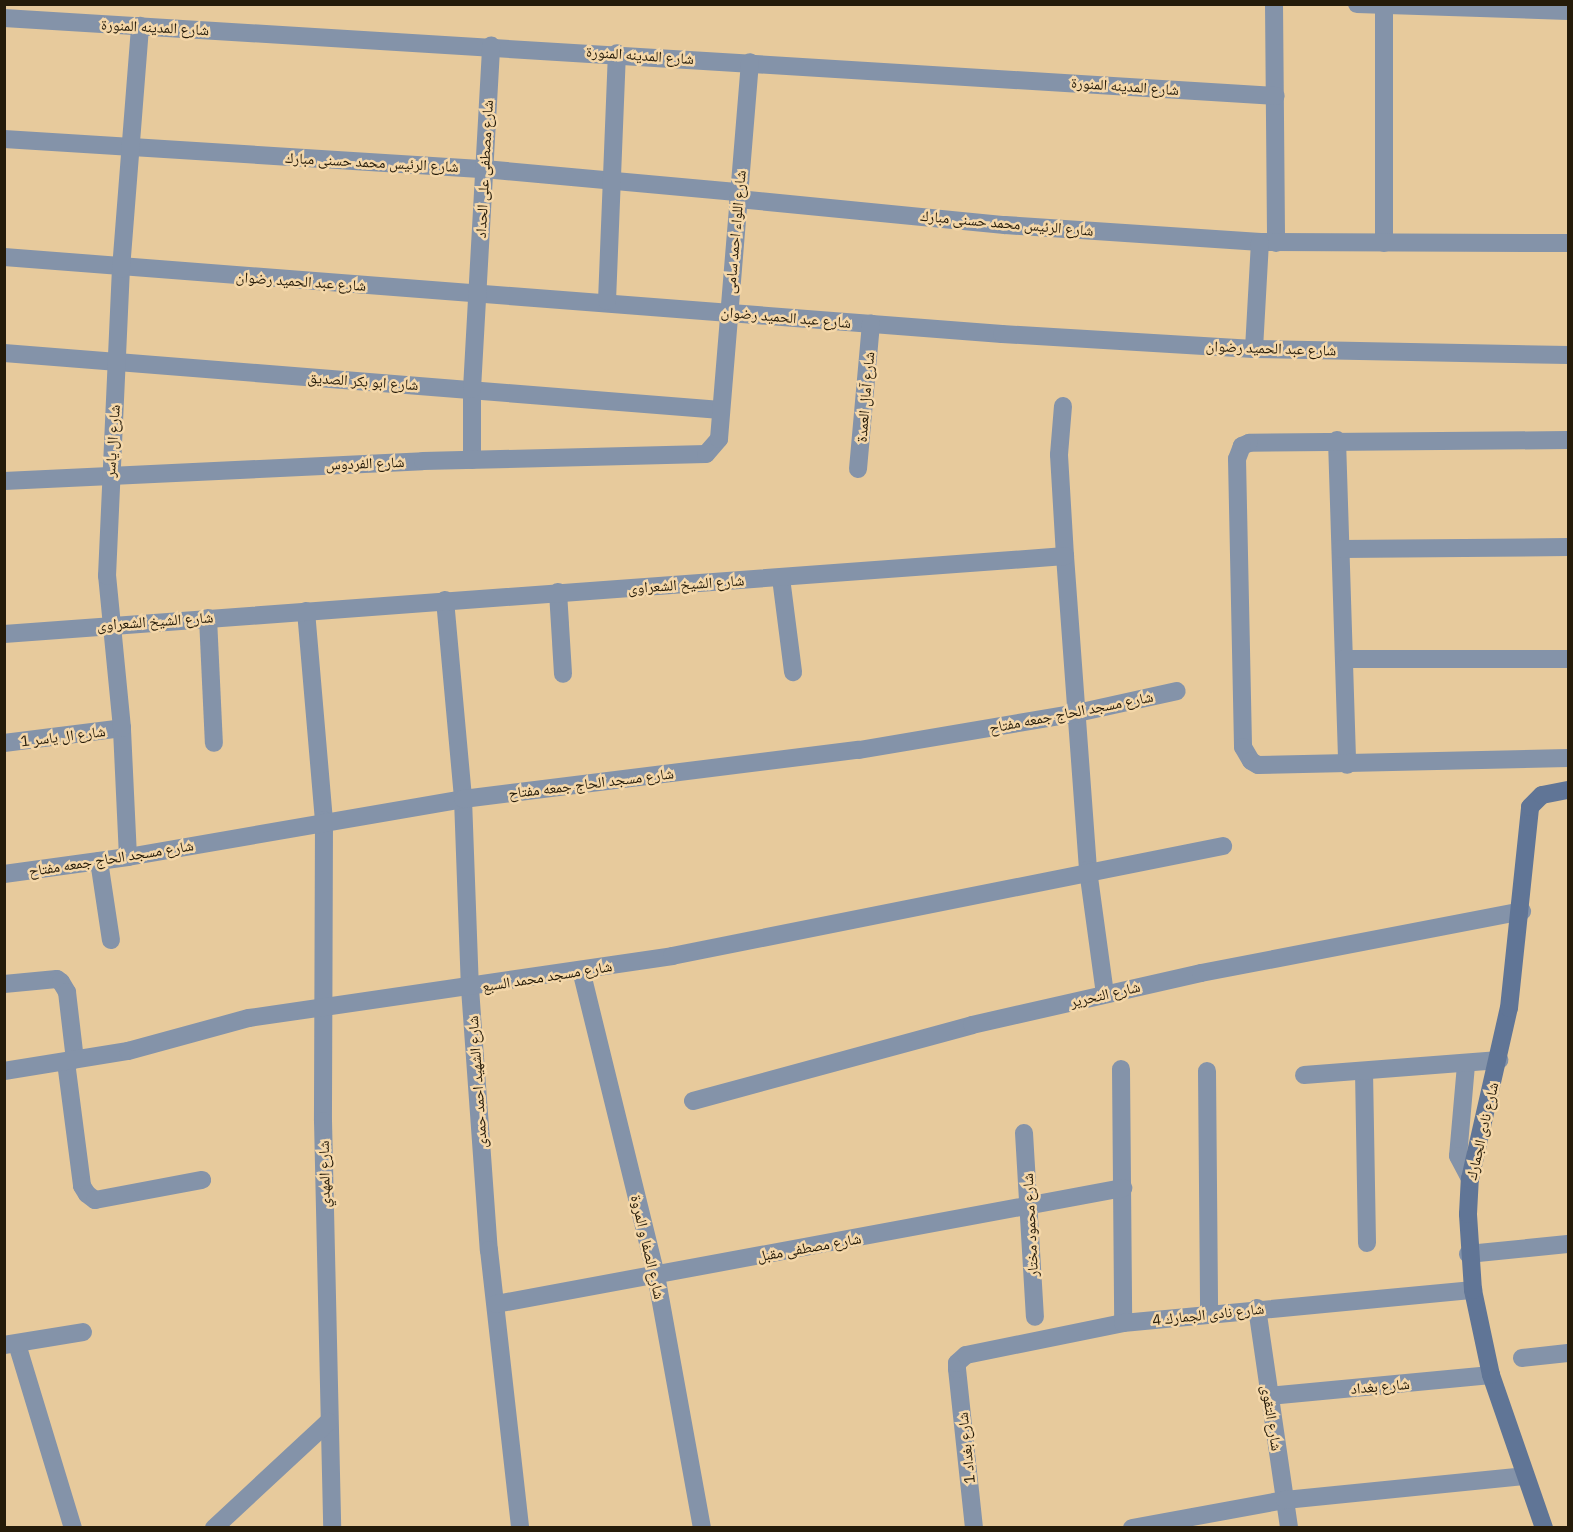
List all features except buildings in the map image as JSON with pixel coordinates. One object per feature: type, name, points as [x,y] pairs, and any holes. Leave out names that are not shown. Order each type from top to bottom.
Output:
[{"type":"street","points":[[1254,349],[1268,243],[1276,96],[1274,4]]},
{"type":"street","points":[[1357,4],[1569,11]]},
{"type":"street","points":[[1384,6],[1384,243]]},
{"type":"street","name":"شارع المدينه المنورة","points":[[4,18],[491,46],[1276,96]]},
{"type":"street","name":"شارع ال ياسر","points":[[128,857],[122,728],[107,576],[121,269],[140,26]]},
{"type":"street","name":"شارع مصطفى على الحداد","points":[[472,460],[472,389],[491,46]]},
{"type":"street","points":[[607,301],[617,54]]},
{"type":"street","name":"شارع اللواء احمد سامى","points":[[719,439],[750,62]]},
{"type":"street","name":"شارع الرئيس محمد حسنى مبارك","points":[[4,139],[484,169],[1005,225],[1268,243],[1569,243]]},
{"type":"street","name":"شارع عبد الحميد رضوان","points":[[4,257],[121,269],[478,291],[872,324],[1254,349],[1569,355]]},
{"type":"street","name":"شارع آمال العمدة","points":[[858,469],[872,324]]},
{"type":"street","name":"شارع ابو بكر الصديق","points":[[4,353],[721,410]]},
{"type":"street","points":[[1063,406],[1059,455],[1065,556],[1088,870],[1105,994]]},
{"type":"street","name":"شارع الفردوس","points":[[4,481],[472,460],[698,456],[713,449],[719,439]]},
{"type":"street","points":[[1337,440],[1347,765]]},
{"type":"street","points":[[1569,440],[1337,440],[1249,443],[1238,452],[1243,747],[1245,755],[1258,765],[1347,765],[1569,758]]},
{"type":"street","points":[[1341,549],[1569,548]]},
{"type":"street","name":"شارع الشيخ الشعراوى","points":[[4,634],[111,623],[782,578],[1065,556]]},
{"type":"street","points":[[782,578],[793,672]]},
{"type":"street","points":[[558,592],[563,674]]},
{"type":"street","name":"شارع الشهيد احمد حمدى","points":[[444,600],[463,799],[470,988],[496,1304],[520,1527]]},
{"type":"street","points":[[306,611],[324,820]]},
{"type":"street","points":[[208,618],[214,743]]},
{"type":"street","points":[[1344,659],[1569,659]]},
{"type":"street","name":"شارع مسجد الحاج جمعه مفتاح","points":[[4,874],[128,857],[324,820],[463,799],[771,762],[1077,713],[1177,691]]},
{"type":"street","name":"شارع ال ياسر 1","points":[[4,743],[122,728]]},
{"type":"street","name":"شارع نادى الجمارك","points":[[1544,1527],[1524,1476],[1491,1375],[1473,1290],[1468,1254],[1470,1179],[1499,1060],[1522,911],[1530,807],[1542,795],[1569,790]]},
{"type":"street","name":"شارع المهدي","points":[[324,820],[327,1422],[332,1527]]},
{"type":"street","name":"شارع مسجد محمد السبع","points":[[4,1071],[128,1051],[249,1018],[324,1010],[684,953],[1088,870],[1222,846]]},
{"type":"street","points":[[99,861],[111,940]]},
{"type":"street","name":"شارع التحرير","points":[[693,1101],[972,1024],[1105,994],[1522,911]]},
{"type":"street","name":"شارع الصفا و المروة","points":[[581,970],[656,1275],[702,1527]]},
{"type":"street","points":[[4,984],[57,979],[62,982],[67,992],[82,1186],[87,1194],[95,1200],[202,1180]]},
{"type":"street","points":[[1304,1075],[1466,1065],[1499,1060]]},
{"type":"street","points":[[1466,1065],[1458,1156],[1470,1179]]},
{"type":"street","points":[[1121,1069],[1123,1323]]},
{"type":"street","points":[[1207,1071],[1209,1314]]},
{"type":"street","points":[[1364,1071],[1367,1243]]},
{"type":"street","name":"شارع محمود مختار","points":[[1024,1133],[1035,1317]]},
{"type":"street","name":"شارع مصطفى مقبل","points":[[496,1304],[1123,1188]]},
{"type":"street","points":[[1468,1254],[1569,1244]]},
{"type":"street","name":"شارع نادى الجمارك 4","points":[[957,1369],[957,1363],[966,1355],[1123,1323],[1257,1308],[1473,1290]]},
{"type":"street","name":"شارع التقوى","points":[[1257,1308],[1289,1527]]},
{"type":"street","points":[[73,1527],[11,1344],[83,1332]]},
{"type":"street","points":[[1522,1358],[1569,1353]]},
{"type":"street","name":"شارع بغداد 1","points":[[957,1369],[974,1527]]},
{"type":"street","name":"شارع بغداد","points":[[1269,1396],[1491,1375]]},
{"type":"street","points":[[214,1527],[327,1422]]},
{"type":"street","points":[[1132,1527],[1286,1500],[1524,1476]]}]
